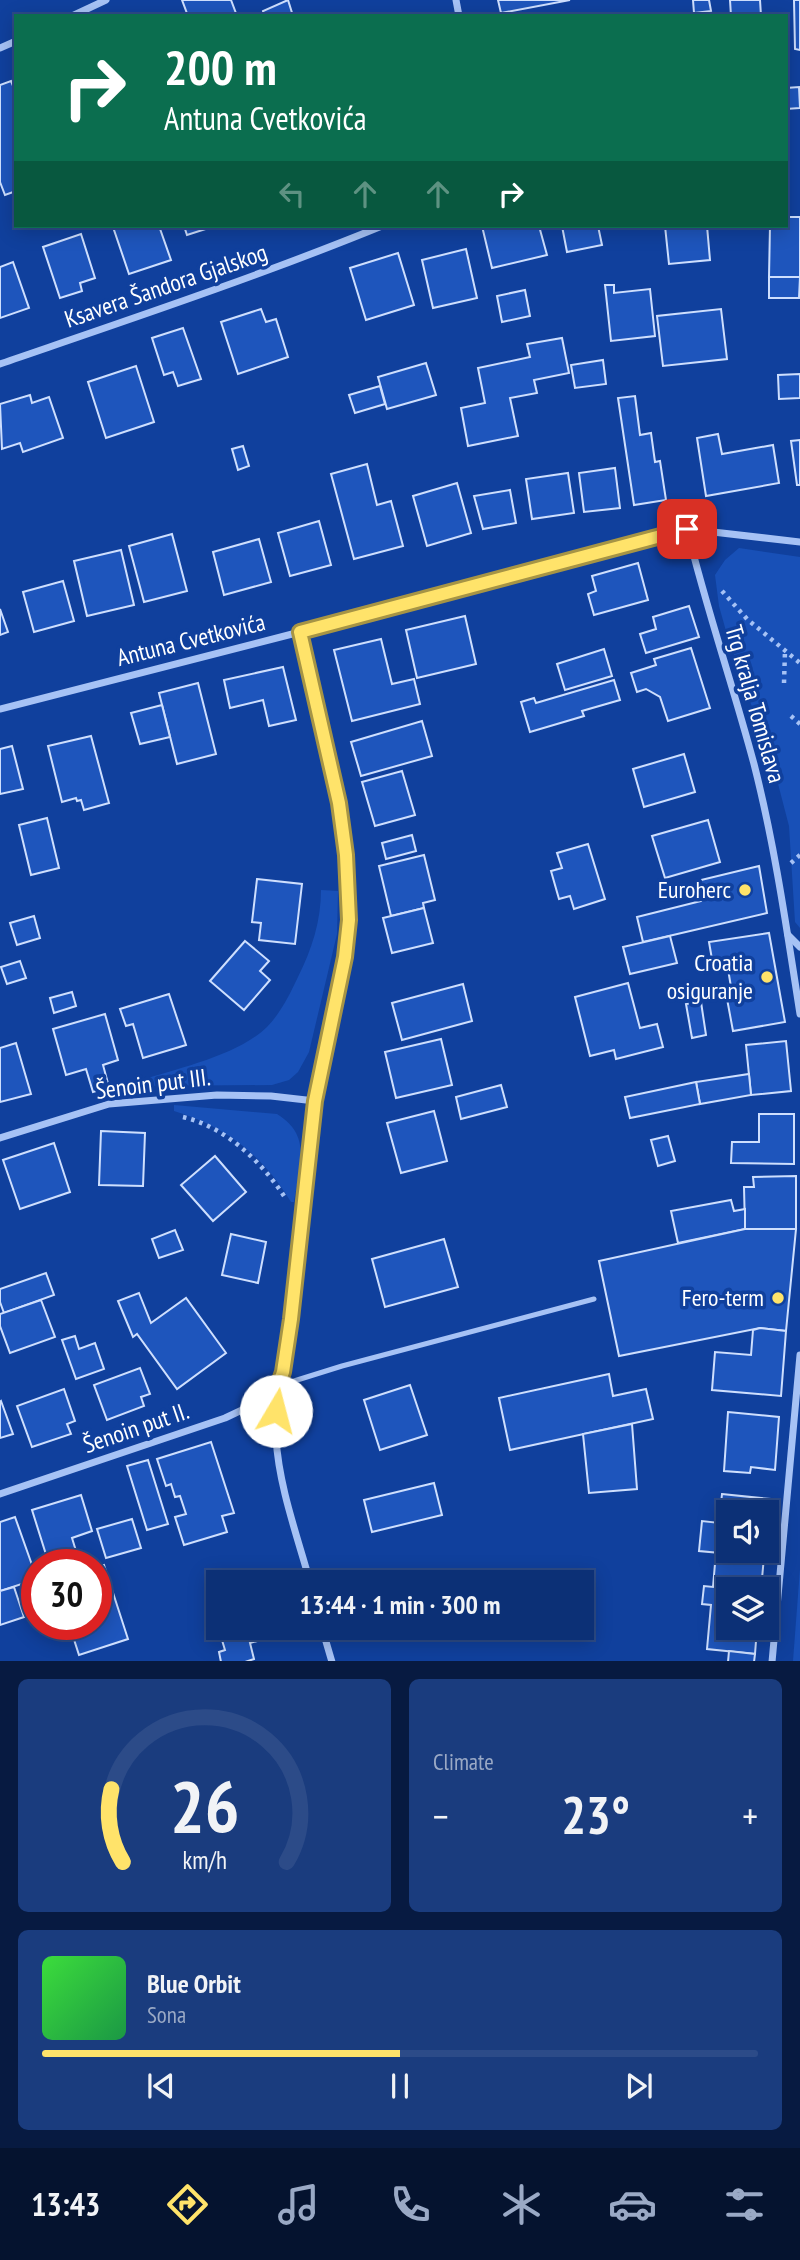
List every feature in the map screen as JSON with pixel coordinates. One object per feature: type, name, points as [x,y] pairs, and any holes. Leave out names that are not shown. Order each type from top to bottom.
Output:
[{"type":"street","points":[[76,14],[106,0]]},
{"type":"street","name":"Ksavera Šandora Gjalskog","points":[[0,364],[175,304],[377,228]]},
{"type":"street","name":"Antuna Cvetkovića","points":[[0,709],[687,529],[800,542]]},
{"type":"street","name":"Trg kralja Tomislava","points":[[687,529],[754,766],[788,935],[800,1014]]},
{"type":"street","points":[[300,632],[339,803],[348,881],[349,920],[345,957],[315,1101],[291,1319],[283,1372],[278,1386],[276,1439],[281,1472],[307,1570]]},
{"type":"street","points":[[788,935],[800,947]]},
{"type":"street","name":"Šenoin put III.","points":[[0,1138],[109,1104],[217,1095],[271,1096],[315,1101]]},
{"type":"street","points":[[772,1661],[800,1356]]},
{"type":"street","name":"Šenoin put II.","points":[[0,1494],[225,1418],[257,1403],[278,1386]]},
{"type":"street","points":[[326,1640],[332,1661]]},
{"type":"lane","points":[[278,1386],[594,1299]]},
{"type":"path","points":[[698,575],[724,593],[747,619],[800,663]]},
{"type":"path","points":[[784,683],[785,650]]},
{"type":"path","points":[[791,716],[800,724]]},
{"type":"path","points":[[177,1115],[215,1130],[261,1164],[285,1197],[301,1227]]},
{"type":"shaded area","points":[[739,548],[800,557],[800,928],[795,922],[789,826],[776,776],[719,606],[715,575],[725,560]]},
{"type":"shaded area","points":[[321,890],[338,891],[337,934],[309,1052],[298,1072],[289,1080],[272,1085],[140,1086],[139,1081],[189,1066],[240,1046],[267,1027],[284,1004],[307,956],[315,935]]},
{"type":"shaded area","points":[[174,1105],[277,1114],[296,1132],[300,1142],[300,1165],[294,1202],[291,1202],[268,1170],[242,1145],[211,1125],[174,1111]]},
{"type":"shaded area","points":[[800,1569],[800,1661],[793,1661]]},
{"type":"building","points":[[182,0],[231,0],[236,14],[187,14]]},
{"type":"building","points":[[288,0],[292,14],[264,14],[263,11]]},
{"type":"building","points":[[498,0],[570,0],[501,13]]},
{"type":"building","points":[[693,0],[709,0],[711,11],[694,13]]},
{"type":"building","points":[[730,0],[760,0],[761,14],[731,14]]},
{"type":"building","points":[[794,0],[800,0],[800,50],[795,49]]},
{"type":"building","points":[[11,81],[14,88],[14,192],[5,195],[0,182],[0,85]]},
{"type":"building","points":[[799,87],[800,108],[788,109],[788,88]]},
{"type":"building","points":[[788,217],[800,217],[800,277],[769,277],[770,228],[788,228]]},
{"type":"building","points":[[113,228],[160,228],[171,260],[129,274]]},
{"type":"building","points":[[185,228],[209,228],[187,235]]},
{"type":"building","points":[[482,228],[540,228],[547,255],[492,268]]},
{"type":"building","points":[[562,228],[598,228],[602,245],[567,252]]},
{"type":"building","points":[[665,228],[707,228],[710,260],[669,264]]},
{"type":"building","points":[[81,234],[95,278],[80,283],[82,291],[60,298],[43,247]]},
{"type":"building","points":[[466,249],[477,298],[433,308],[422,260]]},
{"type":"building","points":[[398,253],[414,305],[366,320],[350,268]]},
{"type":"building","points":[[13,262],[29,308],[0,318],[0,267]]},
{"type":"building","points":[[769,277],[800,277],[799,298],[769,298]]},
{"type":"building","points":[[605,285],[614,285],[614,293],[650,289],[655,336],[611,341]]},
{"type":"building","points":[[525,290],[530,316],[502,322],[497,296]]},
{"type":"building","points":[[261,309],[266,322],[276,319],[288,357],[238,374],[221,322]]},
{"type":"building","points":[[721,309],[727,359],[663,366],[657,316]]},
{"type":"building","points":[[183,328],[201,379],[178,386],[173,372],[164,375],[152,338]]},
{"type":"building","points":[[562,338],[569,373],[534,380],[537,393],[510,398],[518,436],[468,446],[461,408],[485,403],[478,368],[530,357],[527,344]]},
{"type":"building","points":[[603,360],[606,384],[575,388],[571,365]]},
{"type":"building","points":[[426,363],[436,395],[387,409],[378,377]]},
{"type":"building","points":[[136,366],[154,422],[106,438],[88,382]]},
{"type":"building","points":[[800,374],[800,398],[779,399],[778,375]]},
{"type":"building","points":[[380,386],[385,404],[355,413],[349,395]]},
{"type":"building","points":[[30,395],[32,403],[49,397],[63,438],[23,452],[20,443],[2,449],[0,404]]},
{"type":"building","points":[[635,396],[640,435],[651,433],[655,462],[660,461],[666,500],[634,505],[618,398]]},
{"type":"building","points":[[718,434],[722,454],[773,445],[779,483],[706,496],[697,438]]},
{"type":"building","points":[[800,440],[800,485],[797,485],[791,441]]},
{"type":"building","points":[[243,446],[249,466],[238,470],[232,449]]},
{"type":"building","points":[[367,464],[377,505],[391,501],[403,546],[354,559],[331,474]]},
{"type":"building","points":[[615,468],[620,508],[584,512],[579,473]]},
{"type":"building","points":[[568,473],[574,513],[532,519],[526,479]]},
{"type":"building","points":[[457,483],[471,533],[427,546],[413,496]]},
{"type":"building","points":[[510,490],[516,523],[483,529],[474,496]]},
{"type":"building","points":[[319,521],[331,565],[290,576],[278,533]]},
{"type":"building","points":[[172,534],[187,591],[144,602],[129,546]]},
{"type":"building","points":[[259,539],[271,582],[224,595],[213,552]]},
{"type":"building","points":[[121,550],[134,605],[87,616],[74,561]]},
{"type":"building","points":[[638,563],[648,600],[594,615],[588,594],[596,591],[592,576]]},
{"type":"building","points":[[63,581],[74,621],[34,632],[23,592]]},
{"type":"building","points":[[689,606],[699,637],[646,653],[640,634],[656,629],[653,617]]},
{"type":"building","points":[[0,609],[8,632],[0,635]]},
{"type":"building","points":[[465,616],[476,664],[417,678],[406,630]]},
{"type":"building","points":[[381,639],[392,684],[414,679],[420,704],[352,721],[334,650]]},
{"type":"building","points":[[691,648],[710,708],[668,721],[660,697],[646,689],[637,692],[631,673],[656,665],[654,659]]},
{"type":"building","points":[[604,649],[612,676],[565,690],[557,664]]},
{"type":"building","points":[[283,667],[296,720],[269,726],[263,700],[230,708],[224,680]]},
{"type":"building","points":[[614,680],[620,700],[582,711],[584,716],[530,732],[521,702],[534,698],[536,703]]},
{"type":"building","points":[[198,683],[216,754],[177,764],[159,693]]},
{"type":"building","points":[[162,705],[170,737],[140,744],[131,713]]},
{"type":"building","points":[[422,721],[432,756],[361,776],[351,742]]},
{"type":"building","points":[[91,736],[109,803],[84,810],[81,800],[77,801],[76,798],[62,802],[48,746]]},
{"type":"building","points":[[12,746],[23,789],[0,794],[0,749]]},
{"type":"building","points":[[684,754],[695,792],[644,807],[633,769]]},
{"type":"building","points":[[402,771],[415,815],[375,826],[362,782]]},
{"type":"building","points":[[47,818],[59,868],[31,875],[19,825]]},
{"type":"building","points":[[708,820],[720,862],[665,878],[652,836]]},
{"type":"building","points":[[412,835],[416,851],[386,859],[382,843]]},
{"type":"building","points":[[588,844],[605,899],[574,909],[570,896],[559,899],[551,871],[562,868],[557,853]]},
{"type":"building","points":[[424,855],[435,900],[423,903],[424,908],[391,916],[379,866]]},
{"type":"building","points":[[759,866],[767,913],[643,942],[637,917],[701,901],[697,881]]},
{"type":"building","points":[[257,879],[302,884],[295,944],[259,940],[261,923],[252,922]]},
{"type":"building","points":[[424,908],[433,943],[392,953],[383,918]]},
{"type":"building","points":[[34,916],[40,938],[17,945],[10,923]]},
{"type":"building","points":[[769,933],[785,1022],[733,1031],[725,988],[731,987],[728,969],[714,971],[709,942]]},
{"type":"building","points":[[670,936],[677,963],[630,974],[623,947]]},
{"type":"building","points":[[245,941],[269,961],[260,971],[270,980],[244,1010],[210,981]]},
{"type":"building","points":[[20,961],[26,978],[7,984],[1,967]]},
{"type":"building","points":[[628,983],[640,1028],[657,1024],[663,1047],[616,1059],[614,1050],[590,1056],[575,997]]},
{"type":"building","points":[[463,984],[472,1021],[402,1040],[392,1003]]},
{"type":"building","points":[[72,992],[76,1006],[54,1013],[50,998]]},
{"type":"building","points":[[169,994],[186,1045],[143,1058],[133,1024],[126,1026],[120,1009]]},
{"type":"building","points":[[701,1002],[706,1035],[692,1038],[686,1004]]},
{"type":"building","points":[[105,1014],[118,1060],[103,1065],[109,1087],[93,1092],[86,1069],[66,1075],[53,1029]]},
{"type":"building","points":[[441,1039],[452,1085],[396,1098],[385,1052]]},
{"type":"building","points":[[786,1041],[791,1091],[751,1095],[746,1045]]},
{"type":"building","points":[[16,1043],[31,1094],[0,1102],[0,1048]]},
{"type":"building","points":[[749,1074],[751,1095],[700,1104],[696,1082]]},
{"type":"building","points":[[696,1082],[700,1104],[630,1118],[625,1097]]},
{"type":"building","points":[[501,1085],[507,1107],[461,1119],[456,1097]]},
{"type":"building","points":[[434,1111],[447,1161],[401,1173],[387,1123]]},
{"type":"building","points":[[759,1114],[794,1114],[794,1164],[731,1163],[732,1142],[759,1142]]},
{"type":"building","points":[[101,1131],[145,1133],[143,1186],[99,1185]]},
{"type":"building","points":[[668,1136],[675,1161],[658,1166],[651,1140]]},
{"type":"building","points":[[54,1143],[70,1192],[20,1209],[3,1160]]},
{"type":"building","points":[[215,1156],[246,1192],[213,1221],[181,1185]]},
{"type":"building","points":[[796,1176],[796,1229],[745,1229],[744,1187],[754,1187],[753,1177]]},
{"type":"building","points":[[731,1200],[734,1211],[745,1209],[745,1229],[678,1243],[671,1211]]},
{"type":"building","points":[[745,1229],[796,1229],[786,1331],[760,1328],[619,1356],[599,1261]]},
{"type":"building","points":[[175,1230],[183,1250],[159,1258],[152,1239]]},
{"type":"building","points":[[231,1234],[266,1242],[258,1283],[222,1275]]},
{"type":"building","points":[[444,1239],[458,1287],[385,1307],[372,1259]]},
{"type":"building","points":[[46,1273],[54,1295],[4,1313],[0,1302],[0,1289]]},
{"type":"building","points":[[139,1293],[151,1323],[186,1298],[226,1353],[177,1389],[137,1334],[133,1337],[118,1301]]},
{"type":"building","points":[[41,1300],[55,1337],[10,1353],[0,1326],[0,1314]]},
{"type":"building","points":[[760,1328],[786,1331],[781,1396],[712,1390],[715,1352],[751,1355],[753,1330]]},
{"type":"building","points":[[75,1336],[79,1349],[95,1343],[104,1369],[76,1379],[62,1340]]},
{"type":"building","points":[[140,1368],[150,1394],[141,1397],[144,1406],[107,1420],[94,1385]]},
{"type":"building","points":[[609,1374],[613,1396],[646,1389],[653,1419],[510,1450],[499,1398]]},
{"type":"building","points":[[410,1385],[427,1435],[380,1450],[364,1400]]},
{"type":"building","points":[[64,1389],[75,1421],[67,1424],[71,1434],[32,1447],[17,1406]]},
{"type":"building","points":[[0,1402],[13,1434],[0,1438]]},
{"type":"building","points":[[728,1412],[779,1417],[775,1470],[751,1467],[750,1473],[724,1471]]},
{"type":"building","points":[[632,1424],[637,1489],[589,1493],[583,1434]]},
{"type":"building","points":[[211,1442],[234,1513],[222,1516],[227,1532],[184,1545],[175,1517],[186,1514],[180,1496],[175,1497],[171,1484],[166,1486],[157,1459]]},
{"type":"building","points":[[148,1460],[168,1524],[147,1530],[127,1466]]},
{"type":"building","points":[[434,1483],[442,1515],[372,1532],[364,1500]]},
{"type":"building","points":[[722,1494],[770,1499],[770,1500],[721,1500]]},
{"type":"building","points":[[81,1495],[92,1531],[72,1538],[75,1549],[44,1549],[32,1510]]},
{"type":"building","points":[[15,1517],[26,1549],[21,1549],[21,1584],[0,1591],[0,1522]]},
{"type":"building","points":[[132,1519],[141,1548],[112,1556],[112,1549],[103,1549],[97,1529]]},
{"type":"building","points":[[702,1521],[716,1523],[716,1553],[699,1551]]},
{"type":"building","points":[[716,1552],[716,1563],[763,1563],[762,1577],[716,1577],[716,1640],[756,1640],[755,1654],[707,1649],[711,1605],[702,1604],[704,1586],[713,1587]]},
{"type":"building","points":[[14,1587],[21,1608],[21,1618],[0,1625],[0,1591]]},
{"type":"building","points":[[112,1590],[128,1639],[79,1655],[74,1640],[112,1640]]},
{"type":"building","points":[[222,1640],[261,1640],[250,1643],[254,1659],[248,1661],[221,1661],[219,1652],[225,1650]]},
{"type":"building","points":[[729,1651],[755,1654],[754,1661],[728,1661]]},
{"type":"place","name":"Euroherc","points":[[745,890]]},
{"type":"place","name":"Croatia osiguranje","points":[[767,977]]},
{"type":"place","name":"Fero-term","points":[[778,1298]]},
{"type":"route","points":[[276,1411],[291,1319],[315,1101],[345,957],[349,920],[346,855],[339,803],[300,632],[687,529]]}]
